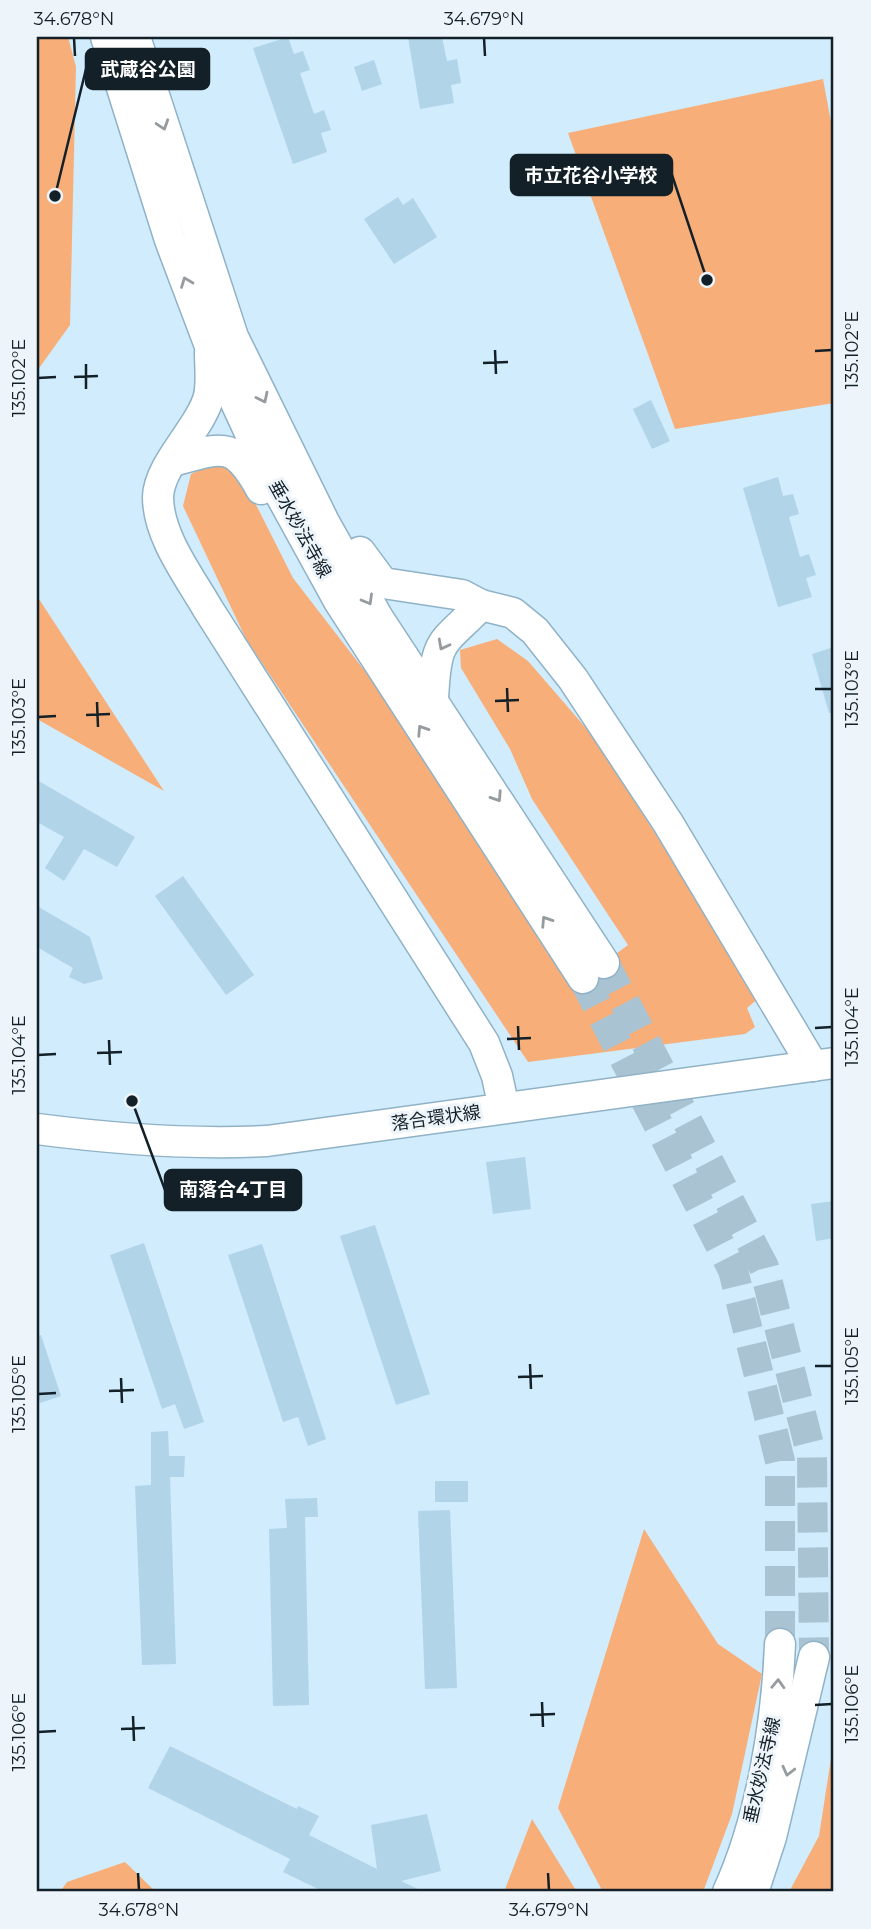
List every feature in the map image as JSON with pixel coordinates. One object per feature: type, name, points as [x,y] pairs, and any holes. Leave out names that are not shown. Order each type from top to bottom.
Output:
[{"type":"street","name":"垂水妙法寺線","points":[[106,37],[170,240],[210,346],[268,472],[339,601],[593,971],[433,699],[378,618],[324,522],[233,337],[135,37]]},
{"type":"street","points":[[210,346],[209,397],[158,494],[160,515],[176,553],[242,664],[484,1043],[497,1076],[504,1108]]},
{"type":"street","points":[[173,461],[214,451],[232,453],[243,459],[274,513],[339,601]]},
{"type":"street","points":[[294,461],[383,583],[462,595],[481,605],[508,610],[522,618],[573,679],[824,1064]]},
{"type":"street","points":[[433,699],[435,661],[444,637],[481,605]]},
{"type":"street","name":"落合環状線","points":[[37,1129],[206,1144],[313,1135],[824,1064]]},
{"type":"street","name":"垂水妙法寺線","points":[[728,1892],[766,1765],[778,1697],[780,1644]]},
{"type":"street","name":"垂水妙法寺線","points":[[753,1892],[774,1825],[814,1657]]},
{"type":"shaded area","points":[[37,37],[68,37],[76,67],[70,325],[37,371]]},
{"type":"shaded area","points":[[823,79],[834,138],[834,403],[675,429],[568,133]]},
{"type":"shaded area","points":[[208,466],[226,466],[241,475],[293,578],[405,723],[573,985],[628,945],[532,799],[510,749],[461,668],[460,650],[497,639],[528,661],[592,735],[760,997],[747,1008],[755,1027],[745,1034],[528,1062],[246,639],[183,506],[191,474]]},
{"type":"shaded area","points":[[37,596],[164,791],[37,719]]},
{"type":"shaded area","points":[[644,1529],[718,1644],[762,1674],[732,1814],[703,1892],[603,1892],[558,1808]]},
{"type":"shaded area","points":[[834,1739],[834,1892],[789,1892],[819,1836]]},
{"type":"shaded area","points":[[532,1819],[577,1892],[504,1892]]},
{"type":"shaded area","points":[[125,1862],[156,1892],[60,1892],[67,1882]]},
{"type":"building","points":[[288,37],[294,54],[303,51],[310,70],[300,73],[314,114],[324,110],[331,130],[321,133],[327,152],[293,164],[253,48]]},
{"type":"building","points":[[408,37],[442,37],[447,61],[457,59],[461,83],[451,85],[454,103],[420,109]]},
{"type":"building","points":[[374,60],[382,84],[362,91],[354,67]]},
{"type":"building","points":[[398,197],[403,205],[413,198],[437,237],[394,264],[364,219]]},
{"type":"building","points":[[651,400],[670,441],[652,449],[633,409]]},
{"type":"building","points":[[778,477],[783,496],[793,494],[799,514],[789,517],[800,557],[809,554],[816,575],[806,578],[812,597],[778,607],[743,488]]},
{"type":"building","points":[[834,647],[834,713],[829,713],[812,654]]},
{"type":"building","points":[[37,780],[135,837],[117,867],[84,849],[64,881],[45,868],[64,837],[37,822]]},
{"type":"building","points":[[183,876],[254,975],[226,995],[155,896]]},
{"type":"building","points":[[37,906],[90,937],[103,979],[84,984],[69,977],[73,968],[37,947]]},
{"type":"building","points":[[525,1157],[531,1209],[493,1214],[486,1162]]},
{"type":"building","points":[[834,1201],[834,1238],[816,1241],[811,1204]]},
{"type":"building","points":[[375,1225],[430,1394],[396,1405],[340,1236]]},
{"type":"building","points":[[144,1243],[204,1422],[184,1429],[175,1404],[162,1409],[110,1255]]},
{"type":"building","points":[[262,1244],[326,1439],[308,1446],[298,1417],[283,1422],[228,1255]]},
{"type":"building","points":[[41,1335],[61,1396],[40,1403],[37,1391],[37,1336]]},
{"type":"building","points":[[168,1431],[169,1456],[185,1456],[184,1477],[170,1477],[176,1664],[142,1665],[135,1486],[151,1485],[151,1432]]},
{"type":"building","points":[[435,1481],[468,1481],[468,1502],[435,1502]]},
{"type":"building","points":[[317,1498],[318,1517],[305,1517],[309,1705],[273,1706],[269,1529],[287,1528],[285,1499]]},
{"type":"building","points":[[450,1510],[457,1688],[425,1689],[418,1511]]},
{"type":"building","points":[[170,1746],[297,1809],[298,1806],[319,1816],[309,1835],[377,1869],[371,1825],[427,1814],[441,1871],[401,1881],[424,1892],[324,1892],[283,1872],[290,1859],[148,1788]]},
{"type":"tunnel","points":[[604,963],[764,1267],[812,1457],[814,1657]]},
{"type":"tunnel","points":[[583,978],[733,1270],[780,1461],[780,1644]]},
{"type":"place","name":"武蔵谷公園","points":[[55,196]]},
{"type":"place","name":"市立花谷小学校","points":[[707,280]]},
{"type":"place","name":"南落合4丁目","points":[[132,1101]]}]
